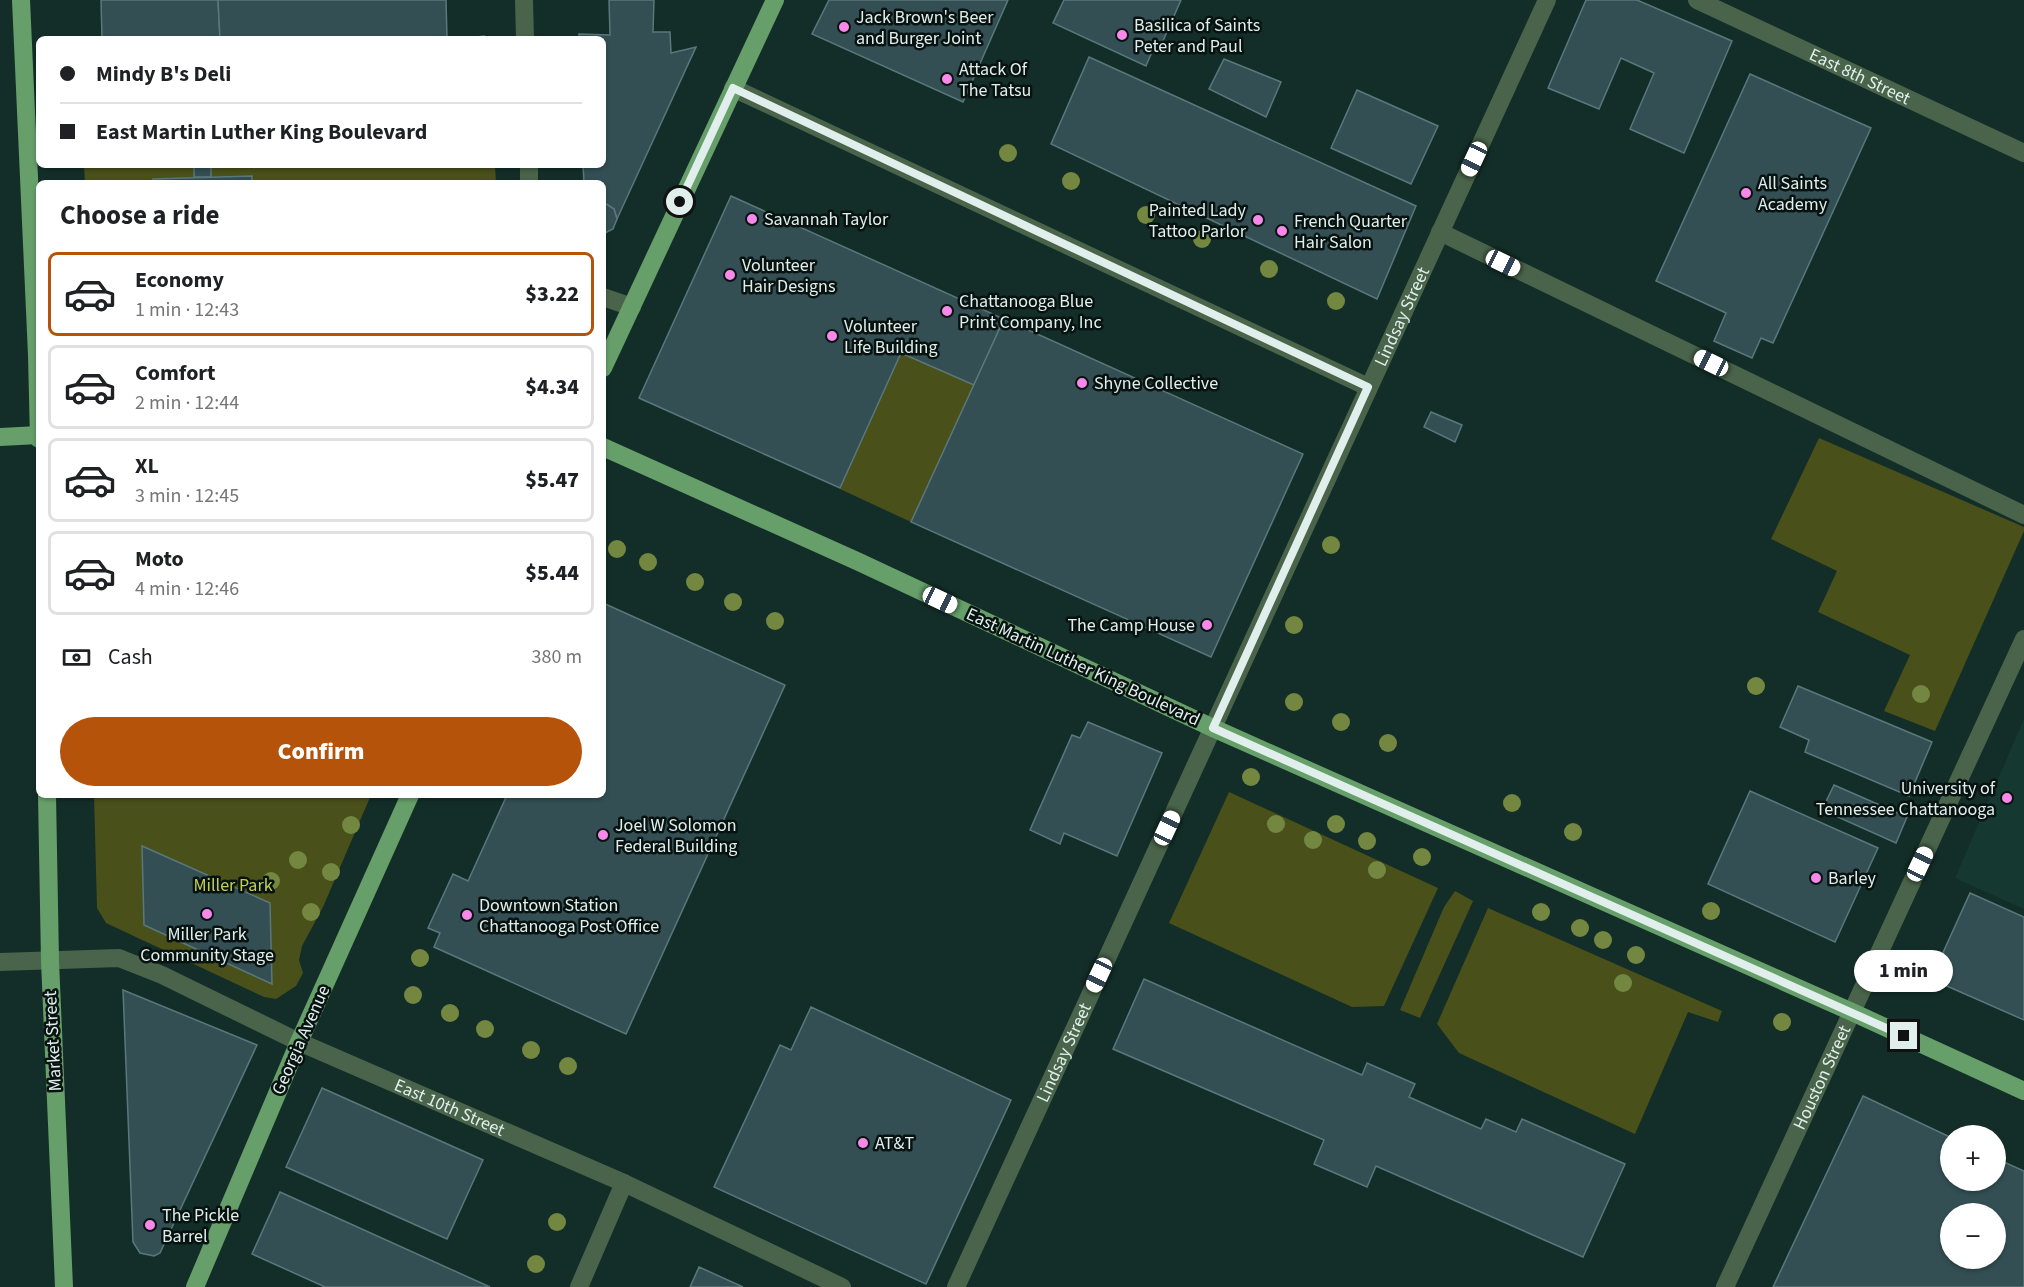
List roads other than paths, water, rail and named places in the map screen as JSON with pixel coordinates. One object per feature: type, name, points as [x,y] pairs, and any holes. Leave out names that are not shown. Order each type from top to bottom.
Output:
[{"type":"main road","points":[[21,0],[36,313]]},
{"type":"main road","points":[[606,362],[775,0]]},
{"type":"main road","points":[[0,437],[36,437]]},
{"type":"main road","name":"East Martin Luther King Boulevard","points":[[606,448],[859,562],[1213,728],[1852,1012],[2024,1091]]},
{"type":"main road","name":"Market Street","points":[[47,798],[50,960],[64,1287]]},
{"type":"main road","name":"Georgia Avenue","points":[[195,1287],[299,1042],[409,798]]},
{"type":"street","points":[[524,0],[525,36]]},
{"type":"street","name":"Lindsay Street","points":[[956,1287],[1547,0]]},
{"type":"street","name":"East 8th Street","points":[[1697,0],[2024,153]]},
{"type":"street","points":[[733,88],[1368,387]]},
{"type":"street","points":[[1440,232],[2024,515]]},
{"type":"street","points":[[606,298],[632,307]]},
{"type":"street","name":"Houston Street","points":[[1725,1287],[2024,639]]},
{"type":"street","name":"East 10th Street","points":[[0,962],[119,958],[162,975],[299,1042],[624,1183],[842,1287]]},
{"type":"street","points":[[579,1287],[624,1183]]},
{"type":"place","name":"Jack Brown's Beer and Burger Joint","points":[[844,27]]},
{"type":"place","name":"Basilica of Saints Peter and Paul","points":[[1122,35]]},
{"type":"place","name":"Attack Of The Tatsu","points":[[947,79]]},
{"type":"place","name":"All Saints Academy","points":[[1746,193]]},
{"type":"place","name":"Savannah Taylor","points":[[752,219]]},
{"type":"place","name":"Painted Lady Tattoo Parlor","points":[[1258,220]]},
{"type":"place","name":"French Quarter Hair Salon","points":[[1282,231]]},
{"type":"place","name":"Volunteer Hair Designs","points":[[730,275]]},
{"type":"place","name":"Chattanooga Blue Print Company, Inc","points":[[947,311]]},
{"type":"place","name":"Volunteer Life Building","points":[[832,336]]},
{"type":"place","name":"Shyne Collective","points":[[1082,383]]},
{"type":"place","name":"The Camp House","points":[[1207,625]]},
{"type":"place","name":"University of Tennessee Chattanooga","points":[[2007,798]]},
{"type":"place","name":"Joel W Solomon Federal Building","points":[[603,835]]},
{"type":"place","name":"Barley","points":[[1816,878]]},
{"type":"place","name":"Miller Park Community Stage","points":[[207,914]]},
{"type":"place","name":"Downtown Station Chattanooga Post Office","points":[[467,915]]},
{"type":"place","name":"AT&T","points":[[863,1143]]},
{"type":"place","name":"The Pickle Barrel","points":[[150,1225]]},
{"type":"park label","name":"Miller Park","points":[[233,885]]}]
